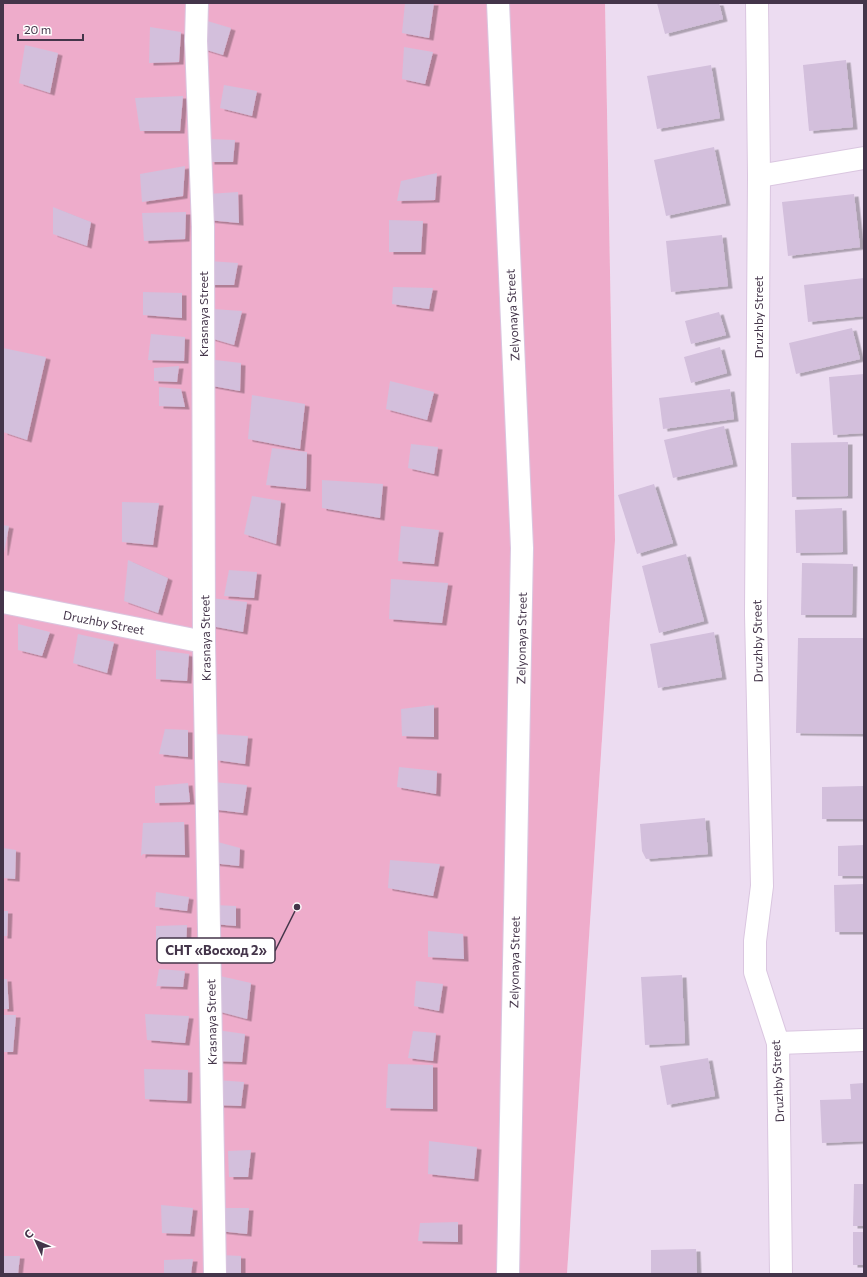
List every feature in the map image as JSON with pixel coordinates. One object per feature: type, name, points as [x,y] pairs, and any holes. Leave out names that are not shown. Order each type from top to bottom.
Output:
[{"type":"street","name":"Krasnaya Street","points":[[197,3],[196,41],[203,235],[204,642],[215,1274]]},
{"type":"street","name":"Zelyonaya Street","points":[[498,3],[522,548],[508,1274]]},
{"type":"street","name":"Druzhby Street","points":[[757,3],[759,176],[756,614],[762,886],[754,941],[755,972],[778,1043],[781,1274]]},
{"type":"street","points":[[759,176],[864,158]]},
{"type":"street","name":"Druzhby Street","points":[[3,602],[204,642]]},
{"type":"street","points":[[778,1043],[864,1040]]},
{"type":"shaded area","points":[[3,3],[605,3],[615,540],[567,1274],[3,1274]]},
{"type":"shaded area","points":[[605,3],[864,3],[864,1274],[567,1274],[615,540]]},
{"type":"building","points":[[405,3],[434,3],[429,38],[402,33]]},
{"type":"building","points":[[657,3],[719,3],[723,19],[665,34]]},
{"type":"building","points":[[204,20],[231,28],[223,55],[200,48]]},
{"type":"building","points":[[150,27],[181,32],[179,62],[149,63]]},
{"type":"building","points":[[25,45],[58,53],[50,93],[19,83]]},
{"type":"building","points":[[404,47],[433,52],[425,84],[402,79]]},
{"type":"building","points":[[846,60],[853,127],[809,131],[803,65]]},
{"type":"building","points":[[711,65],[720,118],[657,129],[647,76]]},
{"type":"building","points":[[224,85],[257,91],[252,116],[220,108]]},
{"type":"building","points":[[183,96],[180,131],[140,131],[135,98]]},
{"type":"building","points":[[209,139],[235,140],[233,162],[210,162]]},
{"type":"building","points":[[714,147],[726,203],[666,216],[654,160]]},
{"type":"building","points":[[185,166],[183,196],[142,202],[140,174]]},
{"type":"building","points":[[437,173],[435,200],[397,201],[401,181]]},
{"type":"building","points":[[238,192],[239,223],[208,220],[208,194]]},
{"type":"building","points":[[854,194],[860,247],[788,256],[782,202]]},
{"type":"building","points":[[53,207],[91,222],[87,246],[53,234]]},
{"type":"building","points":[[186,212],[185,239],[144,241],[142,213]]},
{"type":"building","points":[[389,220],[423,221],[421,252],[389,252]]},
{"type":"building","points":[[722,235],[728,286],[671,292],[666,241]]},
{"type":"building","points":[[209,261],[238,263],[234,285],[209,285]]},
{"type":"building","points":[[864,278],[864,316],[808,322],[804,285]]},
{"type":"building","points":[[393,287],[433,288],[429,309],[392,304]]},
{"type":"building","points":[[143,292],[182,293],[182,318],[143,315]]},
{"type":"building","points":[[213,309],[242,311],[234,345],[210,338]]},
{"type":"building","points":[[719,312],[726,335],[691,344],[685,321]]},
{"type":"building","points":[[852,328],[860,359],[796,374],[789,343]]},
{"type":"building","points":[[151,334],[185,337],[184,361],[148,360]]},
{"type":"building","points":[[720,347],[727,373],[691,383],[684,357]]},
{"type":"building","points":[[3,348],[46,357],[27,440],[3,432]]},
{"type":"building","points":[[207,359],[241,363],[240,391],[207,385]]},
{"type":"building","points":[[179,366],[177,382],[154,381],[154,368]]},
{"type":"building","points":[[864,374],[864,433],[833,435],[829,377]]},
{"type":"building","points":[[390,381],[434,392],[427,420],[386,409]]},
{"type":"building","points":[[159,387],[181,389],[185,407],[159,406]]},
{"type":"building","points":[[730,389],[734,419],[663,429],[659,398]]},
{"type":"building","points":[[252,395],[305,404],[300,449],[248,439]]},
{"type":"building","points":[[724,426],[733,464],[673,478],[664,440]]},
{"type":"building","points":[[848,442],[848,496],[792,497],[791,443]]},
{"type":"building","points":[[411,444],[438,447],[434,474],[408,468]]},
{"type":"building","points":[[272,448],[307,452],[306,489],[266,485]]},
{"type":"building","points":[[322,480],[383,484],[380,518],[322,508]]},
{"type":"building","points":[[654,484],[673,543],[637,554],[618,495]]},
{"type":"building","points":[[252,496],[281,501],[276,544],[244,534]]},
{"type":"building","points":[[122,502],[159,503],[153,545],[122,542]]},
{"type":"building","points":[[842,508],[843,552],[796,553],[795,510]]},
{"type":"building","points":[[3,525],[9,526],[4,553],[3,553]]},
{"type":"building","points":[[401,526],[439,530],[434,564],[398,561]]},
{"type":"building","points":[[686,554],[704,621],[659,633],[642,566]]},
{"type":"building","points":[[128,560],[168,578],[158,613],[124,601]]},
{"type":"building","points":[[802,563],[853,564],[852,615],[801,615]]},
{"type":"building","points":[[229,570],[257,572],[254,598],[224,596]]},
{"type":"building","points":[[391,579],[448,583],[442,623],[389,619]]},
{"type":"building","points":[[210,598],[247,602],[243,632],[211,626]]},
{"type":"building","points":[[18,624],[50,632],[42,656],[18,650]]},
{"type":"building","points":[[714,632],[722,677],[658,688],[650,644]]},
{"type":"building","points":[[78,634],[114,642],[107,673],[73,663]]},
{"type":"building","points":[[798,638],[864,638],[864,734],[796,733]]},
{"type":"building","points":[[156,650],[189,654],[187,681],[156,679]]},
{"type":"building","points":[[434,705],[434,737],[402,736],[401,709]]},
{"type":"building","points":[[165,729],[188,730],[188,757],[159,754]]},
{"type":"building","points":[[215,734],[248,736],[245,764],[216,760]]},
{"type":"building","points":[[399,767],[437,771],[436,794],[397,787]]},
{"type":"building","points":[[213,782],[247,785],[243,813],[211,809]]},
{"type":"building","points":[[188,783],[190,802],[155,803],[155,786]]},
{"type":"building","points":[[864,786],[864,819],[822,819],[822,787]]},
{"type":"building","points":[[705,818],[708,854],[646,859],[642,851],[640,824]]},
{"type":"building","points":[[184,822],[185,855],[143,854],[141,856],[143,823]]},
{"type":"building","points":[[214,841],[240,848],[239,866],[212,863]]},
{"type":"building","points":[[864,845],[864,876],[838,876],[838,846]]},
{"type":"building","points":[[3,848],[16,850],[15,879],[3,878]]},
{"type":"building","points":[[390,860],[440,864],[433,896],[388,888]]},
{"type":"building","points":[[864,884],[864,932],[835,932],[834,885]]},
{"type":"building","points":[[156,892],[189,897],[187,911],[155,907]]},
{"type":"building","points":[[214,905],[236,906],[236,926],[214,924]]},
{"type":"building","points":[[3,911],[8,911],[7,936],[3,936]]},
{"type":"building","points":[[187,925],[186,949],[156,949],[156,926]]},
{"type":"building","points":[[428,931],[463,934],[464,959],[428,957]]},
{"type":"building","points":[[159,969],[185,971],[183,987],[156,987]]},
{"type":"building","points":[[682,975],[685,1043],[645,1045],[641,977]]},
{"type":"building","points":[[220,976],[251,983],[247,1019],[217,1011]]},
{"type":"building","points":[[3,979],[7,979],[9,1009],[3,1009]]},
{"type":"building","points":[[416,981],[443,984],[439,1011],[414,1006]]},
{"type":"building","points":[[145,1014],[189,1016],[185,1043],[147,1040]]},
{"type":"building","points":[[3,1015],[16,1015],[13,1052],[3,1052]]},
{"type":"building","points":[[217,1030],[245,1034],[242,1062],[216,1061]]},
{"type":"building","points":[[413,1031],[436,1033],[433,1061],[408,1058]]},
{"type":"building","points":[[708,1058],[715,1096],[667,1105],[660,1066]]},
{"type":"building","points":[[388,1064],[433,1065],[433,1109],[386,1108]]},
{"type":"building","points":[[144,1069],[188,1070],[187,1101],[145,1099]]},
{"type":"building","points":[[217,1080],[244,1082],[241,1106],[217,1105]]},
{"type":"building","points":[[864,1083],[864,1141],[822,1143],[820,1100],[851,1099],[850,1084]]},
{"type":"building","points":[[429,1141],[477,1147],[474,1179],[428,1174]]},
{"type":"building","points":[[251,1150],[248,1177],[229,1177],[228,1151]]},
{"type":"building","points":[[854,1184],[864,1184],[864,1226],[853,1226]]},
{"type":"building","points":[[161,1205],[193,1208],[190,1234],[162,1233]]},
{"type":"building","points":[[220,1208],[249,1208],[247,1234],[219,1231]]},
{"type":"building","points":[[458,1222],[458,1242],[418,1241],[420,1223]]},
{"type":"building","points":[[853,1232],[864,1232],[864,1265],[853,1265]]},
{"type":"building","points":[[696,1249],[697,1274],[651,1274],[651,1250]]},
{"type":"building","points":[[221,1255],[241,1256],[241,1274],[221,1274]]},
{"type":"building","points":[[3,1256],[20,1256],[18,1274],[3,1274]]},
{"type":"building","points":[[193,1259],[191,1274],[164,1274],[164,1260]]},
{"type":"place","name":"СНТ «Восход 2»","points":[[297,907]]}]
